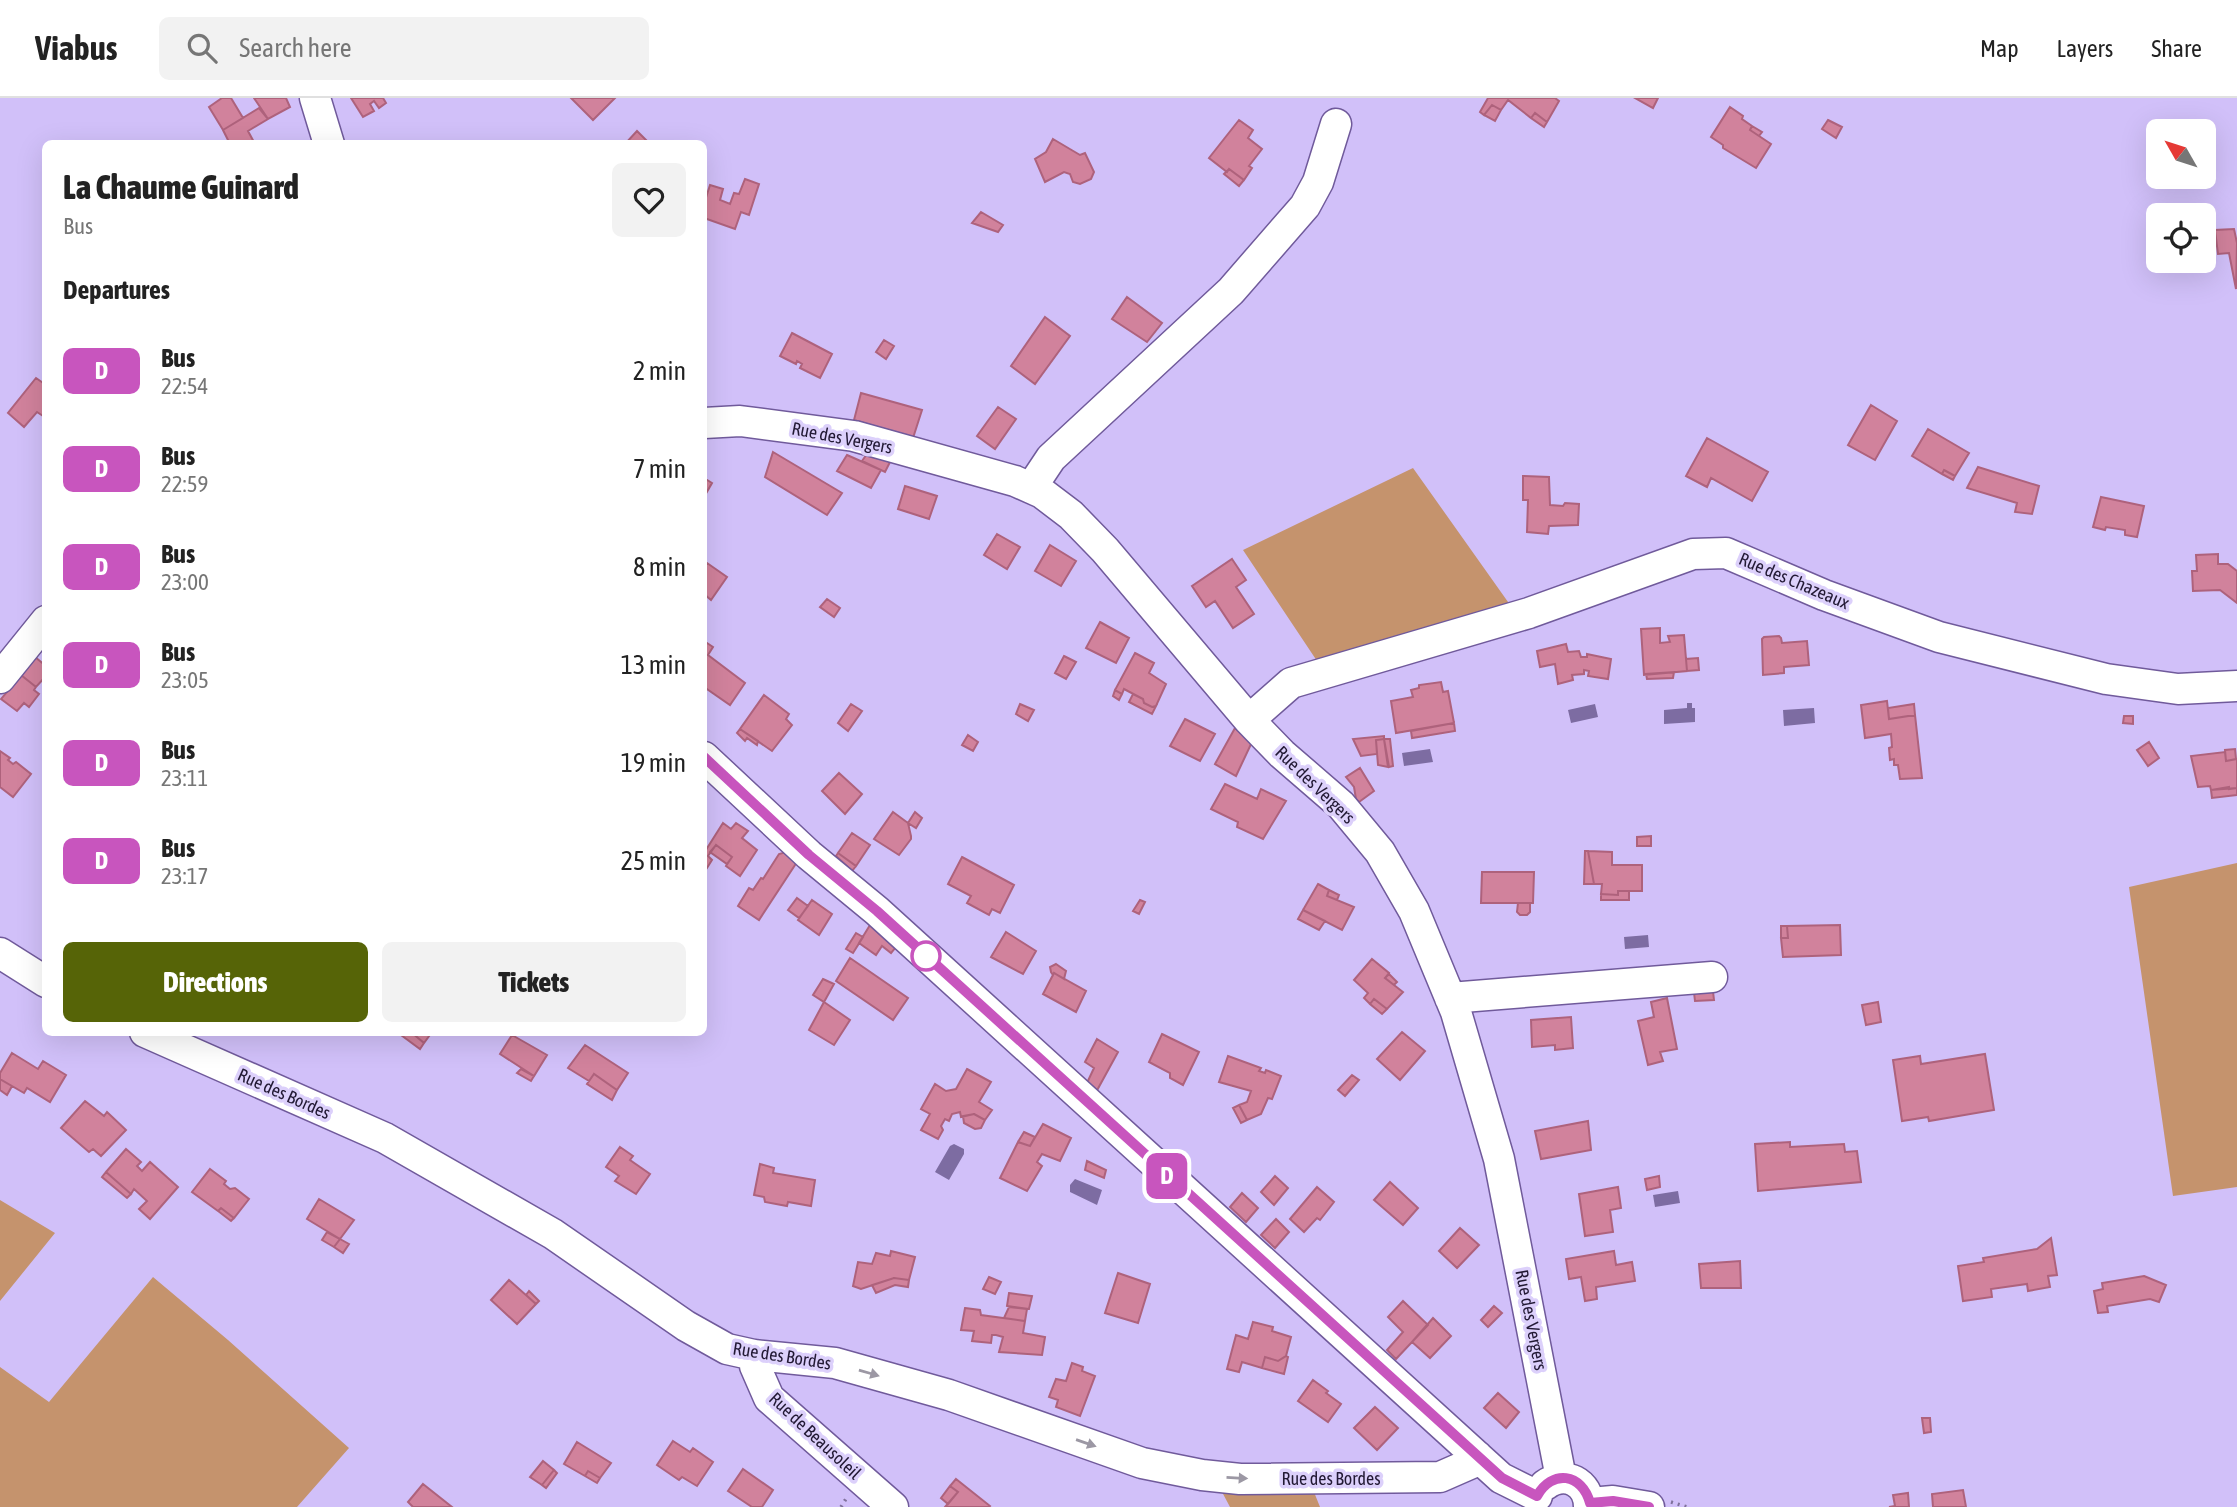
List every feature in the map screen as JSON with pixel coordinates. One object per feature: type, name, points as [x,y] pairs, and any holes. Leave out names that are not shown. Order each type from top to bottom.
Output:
[{"type":"street","points":[[315,98],[328,140]]},
{"type":"street","points":[[1031,488],[1051,458],[1231,291],[1305,206],[1318,182],[1336,124]]},
{"type":"street","name":"Rue des Vergers","points":[[707,423],[740,421],[854,436],[1015,481],[1042,494],[1071,515],[1105,550],[1249,720],[1340,805],[1380,852],[1414,911],[1450,998],[1499,1159],[1561,1478]]},
{"type":"street","name":"Rue des Chazeaux","points":[[1249,720],[1290,683],[1529,613],[1693,554],[1726,553],[1824,595],[1939,637],[2106,679],[2178,689],[2237,686]]},
{"type":"street","points":[[0,678],[42,626]]},
{"type":"street","points":[[707,760],[809,855],[877,911],[1502,1478],[1536,1502],[1542,1487],[1551,1480],[1561,1478],[1572,1479],[1581,1485],[1587,1493],[1590,1505],[1613,1501],[1648,1507]]},
{"type":"street","points":[[0,953],[42,979]]},
{"type":"street","points":[[1450,998],[1712,976]]},
{"type":"street","name":"Rue des Bordes","points":[[154,1036],[385,1138],[553,1234],[686,1326],[727,1349],[835,1363],[949,1395],[1142,1463],[1202,1475],[1240,1479],[1440,1477],[1472,1463],[1477,1456]]},
{"type":"street","name":"Rue de Beausoleil","points":[[754,1354],[755,1366],[769,1398],[893,1507]]},
{"type":"shaded area","points":[[1413,468],[1513,609],[1319,664],[1243,550]]},
{"type":"shaded area","points":[[1687,703],[1692,703],[1692,708],[1695,708],[1695,722],[1664,724],[1664,710],[1687,708]]},
{"type":"shaded area","points":[[1595,704],[1598,717],[1571,723],[1568,710]]},
{"type":"shaded area","points":[[1814,708],[1815,723],[1784,726],[1783,710]]},
{"type":"shaded area","points":[[1430,749],[1433,762],[1404,766],[1402,753]]},
{"type":"shaded area","points":[[2237,863],[2237,1187],[2173,1196],[2129,887]]},
{"type":"shaded area","points":[[1648,935],[1649,947],[1625,949],[1624,937]]},
{"type":"shaded area","points":[[954,1144],[964,1149],[964,1154],[949,1180],[935,1172],[950,1146]]},
{"type":"shaded area","points":[[1075,1179],[1102,1190],[1097,1205],[1070,1192],[1070,1185]]},
{"type":"shaded area","points":[[1678,1191],[1680,1203],[1655,1207],[1653,1195]]},
{"type":"shaded area","points":[[0,1200],[55,1233],[0,1301]]},
{"type":"shaded area","points":[[153,1277],[349,1448],[297,1507],[0,1507],[0,1367],[49,1402]]},
{"type":"shaded area","points":[[1222,1492],[1314,1492],[1320,1507],[1230,1507]]},
{"type":"building","points":[[222,98],[231,98],[243,118],[223,130],[209,107]]},
{"type":"building","points":[[254,98],[286,98],[290,107],[268,119]]},
{"type":"building","points":[[351,98],[383,98],[386,103],[379,108],[374,101],[370,104],[374,111],[363,117]]},
{"type":"building","points":[[571,98],[615,98],[593,120]]},
{"type":"building","points":[[1488,98],[1555,98],[1559,101],[1547,122],[1535,113],[1531,118],[1508,100],[1501,110],[1492,105],[1484,115],[1480,112]]},
{"type":"building","points":[[1635,98],[1658,98],[1653,108]]},
{"type":"building","points":[[1492,105],[1501,110],[1495,121],[1484,115]]},
{"type":"building","points":[[1730,107],[1752,126],[1750,130],[1771,144],[1756,168],[1723,148],[1723,145],[1711,137]]},
{"type":"building","points":[[259,108],[268,119],[248,131],[253,140],[228,140],[223,130]]},
{"type":"building","points":[[1535,113],[1547,122],[1544,127],[1531,118]]},
{"type":"building","points":[[1239,120],[1253,130],[1248,138],[1262,149],[1249,166],[1252,168],[1244,180],[1229,169],[1227,172],[1209,158]]},
{"type":"building","points":[[1828,120],[1842,127],[1836,138],[1822,129]]},
{"type":"building","points":[[1752,126],[1762,132],[1759,136],[1750,130]]},
{"type":"building","points":[[637,131],[646,140],[629,140]]},
{"type":"building","points":[[1053,139],[1080,155],[1085,153],[1094,172],[1091,179],[1080,184],[1073,182],[1070,174],[1064,172],[1045,182],[1035,159],[1046,152]]},
{"type":"building","points":[[1229,169],[1244,180],[1239,186],[1224,174]]},
{"type":"building","points":[[745,179],[759,184],[749,215],[741,212],[735,229],[707,219],[707,194],[710,185],[723,189],[720,200],[730,204],[734,193],[739,194]]},
{"type":"building","points":[[981,212],[1003,225],[998,232],[972,223]]},
{"type":"building","points":[[2234,229],[2237,243],[2236,289],[2229,253],[2218,254],[2216,230]]},
{"type":"building","points":[[1127,297],[1162,323],[1147,342],[1112,319]]},
{"type":"building","points":[[1045,317],[1070,336],[1035,384],[1011,366]]},
{"type":"building","points":[[792,333],[832,354],[820,378],[800,368],[802,364],[797,361],[796,364],[780,356]]},
{"type":"building","points":[[884,340],[894,346],[886,359],[876,352]]},
{"type":"building","points":[[36,378],[42,382],[42,415],[37,412],[24,427],[8,413]]},
{"type":"building","points":[[861,393],[922,410],[913,438],[854,420]]},
{"type":"building","points":[[1871,405],[1897,421],[1875,460],[1848,445]]},
{"type":"building","points":[[998,407],[1016,419],[995,449],[977,436]]},
{"type":"building","points":[[1928,429],[1969,453],[1955,476],[1944,470],[1942,474],[1912,456]]},
{"type":"building","points":[[1707,438],[1768,472],[1752,501],[1711,478],[1707,487],[1686,476]]},
{"type":"building","points":[[869,451],[892,458],[885,472],[862,461]]},
{"type":"building","points":[[773,452],[842,493],[827,515],[765,477]]},
{"type":"building","points":[[847,455],[881,470],[871,488],[837,471]]},
{"type":"building","points":[[1978,467],[2039,486],[2032,514],[2015,512],[2017,503],[1967,488]]},
{"type":"building","points":[[1944,470],[1955,476],[1953,480],[1942,474]]},
{"type":"building","points":[[1523,476],[1549,477],[1550,505],[1579,504],[1578,525],[1549,526],[1548,534],[1527,532],[1528,500],[1523,500]]},
{"type":"building","points":[[905,486],[937,496],[929,519],[898,509]]},
{"type":"building","points":[[2101,497],[2144,506],[2137,537],[2125,535],[2125,530],[2093,527]]},
{"type":"building","points":[[997,534],[1020,547],[1007,569],[984,555]]},
{"type":"building","points":[[1050,545],[1076,561],[1061,586],[1035,571]]},
{"type":"building","points":[[2218,554],[2218,564],[2228,564],[2237,571],[2237,603],[2220,590],[2193,591],[2192,571],[2197,571],[2196,555]]},
{"type":"building","points":[[1232,559],[1246,580],[1236,587],[1254,614],[1233,628],[1215,601],[1206,607],[1192,586]]},
{"type":"building","points":[[707,563],[727,577],[711,600],[707,597]]},
{"type":"building","points":[[827,599],[840,608],[834,617],[820,607]]},
{"type":"building","points":[[1100,622],[1129,638],[1116,663],[1086,648]]},
{"type":"building","points":[[1660,628],[1660,643],[1670,642],[1668,636],[1684,635],[1687,671],[1644,675],[1641,629]]},
{"type":"building","points":[[1779,636],[1782,643],[1807,641],[1809,665],[1784,667],[1784,673],[1763,675],[1762,639]]},
{"type":"building","points":[[707,643],[713,647],[708,655],[745,683],[730,705],[707,689]]},
{"type":"building","points":[[1566,644],[1568,652],[1579,651],[1581,657],[1587,657],[1587,654],[1611,659],[1608,679],[1588,676],[1589,671],[1584,670],[1584,674],[1572,675],[1573,680],[1558,684],[1555,664],[1540,667],[1537,651]]},
{"type":"building","points":[[1135,653],[1154,663],[1149,673],[1166,684],[1156,706],[1144,703],[1143,699],[1124,689],[1122,694],[1115,690]]},
{"type":"building","points":[[1064,656],[1076,662],[1066,679],[1055,673]]},
{"type":"building","points":[[35,657],[42,663],[42,680],[36,687],[21,675]]},
{"type":"building","points":[[1698,658],[1699,670],[1687,671],[1686,659]]},
{"type":"building","points":[[1674,672],[1673,678],[1647,679],[1646,674]]},
{"type":"building","points":[[21,675],[36,687],[34,690],[39,694],[29,707],[24,703],[17,711],[1,699]]},
{"type":"building","points":[[1441,682],[1443,692],[1448,691],[1454,723],[1396,733],[1391,701],[1413,697],[1411,690],[1419,688],[1419,685]]},
{"type":"building","points":[[1115,690],[1122,694],[1119,700],[1113,696]]},
{"type":"building","points":[[1133,694],[1143,699],[1144,703],[1156,706],[1152,714],[1129,702]]},
{"type":"building","points":[[764,695],[789,714],[786,719],[792,725],[772,751],[740,729]]},
{"type":"building","points":[[1887,701],[1889,719],[1915,715],[1922,778],[1900,779],[1898,765],[1894,765],[1894,759],[1890,760],[1891,734],[1865,738],[1861,705]]},
{"type":"building","points":[[851,704],[862,711],[848,731],[838,723]]},
{"type":"building","points":[[1020,704],[1034,710],[1028,721],[1016,714]]},
{"type":"building","points":[[1914,704],[1915,715],[1889,719],[1888,708]]},
{"type":"building","points":[[2124,716],[2133,716],[2133,724],[2123,723]]},
{"type":"building","points":[[1185,719],[1215,734],[1200,761],[1170,746]]},
{"type":"building","points":[[1454,723],[1455,731],[1412,738],[1411,731]]},
{"type":"building","points":[[1235,728],[1252,742],[1236,776],[1215,764]]},
{"type":"building","points":[[740,729],[758,741],[757,745],[747,738],[745,741],[737,733]]},
{"type":"building","points":[[968,735],[978,742],[973,751],[962,745]]},
{"type":"building","points":[[1384,736],[1384,739],[1376,740],[1377,754],[1361,756],[1353,739]]},
{"type":"building","points":[[1384,739],[1388,767],[1378,765],[1376,740]]},
{"type":"building","points":[[1384,739],[1390,739],[1393,766],[1389,767]]},
{"type":"building","points":[[2149,742],[2159,758],[2148,766],[2137,750]]},
{"type":"building","points":[[2235,749],[2236,759],[2226,761],[2225,750]]},
{"type":"building","points":[[0,751],[10,758],[8,760],[13,764],[16,762],[31,774],[13,797],[0,787]]},
{"type":"building","points":[[2225,752],[2226,761],[2237,759],[2237,788],[2211,790],[2210,786],[2198,787],[2191,756]]},
{"type":"building","points":[[1360,768],[1374,791],[1359,802],[1354,787],[1346,777]]},
{"type":"building","points":[[839,773],[862,794],[845,814],[822,791]]},
{"type":"building","points":[[1225,784],[1257,799],[1261,789],[1286,801],[1263,839],[1237,827],[1238,822],[1211,809]]},
{"type":"building","points":[[2237,788],[2237,795],[2212,798],[2211,790]]},
{"type":"building","points":[[893,812],[908,823],[911,836],[899,855],[874,839]]},
{"type":"building","points":[[915,812],[922,818],[916,828],[908,823]]},
{"type":"building","points":[[723,823],[731,829],[736,823],[748,831],[742,838],[757,850],[740,876],[726,866],[732,857],[716,845],[708,856],[712,860],[707,868],[707,848]]},
{"type":"building","points":[[852,833],[870,845],[856,866],[838,853]]},
{"type":"building","points":[[1651,836],[1651,846],[1637,846],[1637,837]]},
{"type":"building","points":[[716,845],[732,857],[727,864],[710,852]]},
{"type":"building","points":[[790,851],[799,859],[759,920],[738,906],[749,888],[753,890],[761,878],[763,879],[779,854]]},
{"type":"building","points":[[1585,851],[1588,851],[1594,884],[1584,884]]},
{"type":"building","points":[[1588,851],[1612,852],[1612,865],[1642,865],[1642,891],[1618,891],[1618,895],[1601,894],[1602,884],[1594,884]]},
{"type":"building","points":[[838,853],[856,866],[852,871],[836,856]]},
{"type":"building","points":[[962,857],[1014,885],[1000,913],[992,909],[989,915],[967,903],[971,896],[948,884]]},
{"type":"building","points":[[1482,872],[1534,872],[1533,903],[1481,903]]},
{"type":"building","points":[[1318,884],[1329,890],[1327,896],[1354,907],[1342,930],[1303,910]]},
{"type":"building","points":[[1329,890],[1339,895],[1337,900],[1327,896]]},
{"type":"building","points":[[1618,891],[1629,891],[1629,900],[1601,900],[1601,894],[1618,895]]},
{"type":"building","points":[[797,898],[808,906],[799,918],[788,910]]},
{"type":"building","points":[[812,900],[832,914],[819,935],[798,920]]},
{"type":"building","points":[[1140,900],[1145,902],[1139,914],[1133,911]]},
{"type":"building","points":[[1518,903],[1530,903],[1530,912],[1527,915],[1517,912]]},
{"type":"building","points":[[1303,910],[1325,921],[1319,930],[1298,919]]},
{"type":"building","points":[[870,925],[895,948],[891,953],[882,946],[876,955],[859,943]]},
{"type":"building","points":[[1840,925],[1841,955],[1783,957],[1781,938],[1788,938],[1787,926]]},
{"type":"building","points":[[1781,926],[1787,926],[1788,938],[1781,938]]},
{"type":"building","points":[[1006,932],[1036,951],[1023,974],[991,957]]},
{"type":"building","points":[[856,933],[863,937],[853,953],[846,949]]},
{"type":"building","points":[[850,958],[908,998],[893,1020],[836,981]]},
{"type":"building","points":[[1372,959],[1389,973],[1385,978],[1403,992],[1387,1009],[1374,999],[1370,1004],[1364,998],[1368,993],[1354,980]]},
{"type":"building","points":[[1056,964],[1066,971],[1064,979],[1051,972],[1050,967]]},
{"type":"building","points":[[1054,973],[1086,991],[1076,1012],[1043,994]]},
{"type":"building","points":[[1389,974],[1397,982],[1394,985],[1385,978]]},
{"type":"building","points":[[823,979],[834,984],[824,1002],[813,995]]},
{"type":"building","points":[[1712,983],[1714,1000],[1695,1001],[1693,984]]},
{"type":"building","points":[[1667,998],[1677,1049],[1660,1052],[1663,1061],[1648,1065],[1638,1021],[1654,1017],[1651,1002]]},
{"type":"building","points":[[1374,999],[1387,1009],[1382,1014],[1370,1004]]},
{"type":"building","points":[[824,1002],[850,1020],[834,1045],[809,1030]]},
{"type":"building","points":[[1878,1002],[1881,1022],[1866,1025],[1862,1005]]},
{"type":"building","points":[[1571,1017],[1573,1048],[1555,1050],[1555,1045],[1532,1047],[1531,1020]]},
{"type":"building","points":[[1402,1032],[1425,1051],[1400,1080],[1377,1059]]},
{"type":"building","points":[[1162,1034],[1199,1052],[1183,1085],[1170,1078],[1170,1073],[1149,1062]]},
{"type":"building","points":[[402,1036],[416,1036],[424,1043],[420,1049]]},
{"type":"building","points":[[416,1036],[429,1036],[424,1043]]},
{"type":"building","points":[[514,1036],[547,1055],[534,1076],[500,1054]]},
{"type":"building","points":[[1097,1039],[1118,1052],[1095,1094],[1086,1085],[1094,1068],[1085,1062]]},
{"type":"building","points":[[585,1045],[628,1073],[617,1090],[594,1074],[589,1081],[568,1068]]},
{"type":"building","points":[[12,1053],[38,1069],[43,1061],[66,1075],[50,1102],[27,1088],[24,1093],[0,1079],[0,1073]]},
{"type":"building","points":[[1985,1054],[1994,1110],[1929,1121],[1928,1117],[1902,1121],[1893,1060],[1920,1056],[1921,1064]]},
{"type":"building","points":[[1228,1056],[1261,1068],[1259,1071],[1265,1073],[1266,1070],[1281,1076],[1272,1099],[1268,1098],[1261,1114],[1247,1120],[1239,1105],[1247,1102],[1251,1091],[1219,1082]]},
{"type":"building","points":[[521,1069],[534,1076],[531,1081],[517,1073]]},
{"type":"building","points":[[967,1069],[991,1082],[979,1102],[992,1110],[985,1120],[974,1114],[961,1117],[960,1112],[952,1114],[949,1121],[945,1119],[938,1139],[921,1130],[930,1114],[921,1109],[935,1084],[946,1091],[956,1089]]},
{"type":"building","points":[[594,1074],[617,1090],[612,1100],[587,1084]]},
{"type":"building","points":[[1352,1075],[1359,1080],[1345,1096],[1338,1090]]},
{"type":"building","points":[[0,1079],[12,1086],[7,1095],[0,1090]]},
{"type":"building","points":[[85,1101],[104,1116],[107,1112],[126,1130],[101,1156],[93,1149],[89,1152],[61,1128]]},
{"type":"building","points":[[1239,1105],[1247,1120],[1241,1123],[1233,1108]]},
{"type":"building","points":[[974,1114],[985,1120],[981,1128],[975,1129],[964,1123],[963,1116]]},
{"type":"building","points":[[1588,1121],[1591,1150],[1541,1159],[1535,1131]]},
{"type":"building","points":[[1043,1124],[1071,1138],[1060,1161],[1042,1154],[1037,1162],[1042,1166],[1027,1191],[1000,1178],[1018,1142],[1030,1146]]},
{"type":"building","points":[[1024,1132],[1035,1137],[1030,1146],[1018,1142]]},
{"type":"building","points":[[1790,1142],[1790,1147],[1844,1144],[1845,1152],[1857,1151],[1861,1182],[1758,1191],[1755,1144]]},
{"type":"building","points":[[620,1147],[633,1156],[630,1160],[650,1174],[636,1194],[615,1181],[619,1176],[606,1167]]},
{"type":"building","points":[[126,1149],[141,1162],[137,1166],[142,1171],[150,1162],[178,1187],[150,1219],[139,1209],[147,1201],[134,1189],[131,1194],[106,1172]]},
{"type":"building","points":[[1087,1161],[1106,1170],[1104,1178],[1085,1170]]},
{"type":"building","points":[[760,1164],[774,1168],[773,1173],[815,1180],[811,1206],[765,1202],[764,1197],[754,1195]]},
{"type":"building","points":[[210,1169],[226,1181],[224,1184],[230,1189],[235,1188],[249,1199],[234,1218],[221,1208],[218,1211],[192,1192]]},
{"type":"building","points":[[106,1172],[131,1194],[127,1198],[102,1177]]},
{"type":"building","points":[[1275,1176],[1288,1188],[1274,1205],[1261,1192]]},
{"type":"building","points":[[1659,1176],[1660,1187],[1647,1190],[1645,1179]]},
{"type":"building","points":[[1390,1182],[1418,1208],[1403,1225],[1374,1200]]},
{"type":"building","points":[[1317,1187],[1334,1202],[1320,1220],[1317,1218],[1304,1232],[1290,1219]]},
{"type":"building","points":[[1618,1187],[1621,1208],[1610,1210],[1613,1232],[1585,1236],[1579,1194]]},
{"type":"building","points":[[1242,1193],[1258,1208],[1246,1222],[1230,1207]]},
{"type":"building","points":[[319,1199],[354,1220],[340,1239],[307,1219]]},
{"type":"building","points":[[221,1208],[234,1218],[231,1221],[218,1211]]},
{"type":"building","points":[[1276,1219],[1289,1232],[1275,1248],[1261,1235]]},
{"type":"building","points":[[1460,1228],[1479,1245],[1457,1268],[1439,1251]]},
{"type":"building","points":[[327,1232],[340,1239],[334,1247],[322,1240]]},
{"type":"building","points":[[2051,1238],[2057,1275],[2048,1276],[2050,1287],[2028,1291],[2027,1284],[1991,1289],[1992,1297],[1963,1301],[1958,1266],[1984,1262],[1983,1258],[2037,1249]]},
{"type":"building","points":[[340,1239],[349,1244],[343,1253],[334,1247]]},
{"type":"building","points":[[891,1251],[915,1257],[909,1280],[894,1278],[861,1289],[853,1286],[858,1262],[872,1264],[876,1253],[890,1256]]},
{"type":"building","points":[[1614,1251],[1616,1265],[1632,1262],[1635,1281],[1596,1287],[1597,1299],[1585,1301],[1581,1277],[1569,1279],[1566,1259]]},
{"type":"building","points":[[1740,1261],[1741,1288],[1701,1288],[1699,1264]]},
{"type":"building","points":[[1118,1273],[1150,1284],[1138,1323],[1105,1313]]},
{"type":"building","points":[[2144,1276],[2166,1285],[2159,1302],[2150,1299],[2107,1306],[2108,1312],[2098,1313],[2094,1291],[2103,1289],[2102,1283]]},
{"type":"building","points":[[989,1277],[1001,1282],[995,1294],[983,1289]]},
{"type":"building","points":[[894,1278],[909,1280],[908,1287],[895,1285],[876,1293],[872,1285]]},
{"type":"building","points":[[509,1280],[536,1304],[517,1324],[491,1300]]},
{"type":"building","points":[[529,1291],[539,1301],[536,1304],[526,1295]]},
{"type":"building","points":[[1009,1293],[1032,1296],[1029,1309],[1007,1306]]},
{"type":"building","points":[[1403,1301],[1428,1325],[1396,1359],[1387,1350],[1403,1332],[1388,1317]]},
{"type":"building","points":[[1494,1306],[1502,1313],[1488,1327],[1481,1320]]},
{"type":"building","points":[[1009,1307],[1027,1309],[1025,1321],[1004,1318]]},
{"type":"building","points":[[965,1308],[980,1310],[981,1315],[1025,1321],[1023,1333],[1045,1337],[1042,1355],[999,1352],[1003,1337],[996,1335],[992,1335],[991,1343],[972,1341],[974,1331],[961,1330]]},
{"type":"building","points":[[1433,1318],[1451,1336],[1430,1358],[1412,1342]]},
{"type":"building","points":[[1253,1322],[1273,1327],[1272,1331],[1291,1337],[1286,1356],[1278,1361],[1265,1357],[1262,1368],[1242,1362],[1239,1372],[1227,1369],[1236,1335],[1248,1339]]},
{"type":"building","points":[[1286,1356],[1284,1374],[1262,1368],[1265,1357],[1278,1361]]},
{"type":"building","points":[[1072,1363],[1095,1376],[1080,1416],[1056,1407],[1058,1400],[1049,1397],[1056,1379],[1066,1381]]},
{"type":"building","points":[[1313,1380],[1341,1404],[1328,1422],[1298,1401]]},
{"type":"building","points":[[1498,1393],[1519,1412],[1506,1428],[1484,1408]]},
{"type":"building","points":[[1375,1407],[1398,1428],[1377,1450],[1354,1428]]},
{"type":"building","points":[[1922,1418],[1930,1418],[1931,1432],[1924,1433]]},
{"type":"building","points":[[673,1441],[690,1452],[693,1448],[713,1462],[697,1486],[682,1477],[679,1480],[657,1465]]},
{"type":"building","points":[[577,1442],[611,1463],[600,1478],[588,1471],[585,1476],[564,1464]]},
{"type":"building","points":[[543,1461],[554,1470],[542,1485],[530,1477]]},
{"type":"building","points":[[743,1469],[773,1490],[762,1507],[752,1507],[728,1491]]},
{"type":"building","points":[[554,1470],[557,1473],[546,1488],[542,1485]]},
{"type":"building","points":[[588,1471],[600,1478],[597,1483],[585,1476]]},
{"type":"building","points":[[956,1479],[990,1506],[945,1507],[958,1492],[950,1486]]},
{"type":"building","points":[[423,1484],[452,1507],[413,1507],[408,1502]]},
{"type":"building","points":[[950,1486],[958,1492],[948,1504],[941,1498]]},
{"type":"building","points":[[1963,1490],[1966,1507],[1933,1507],[1932,1494]]},
{"type":"building","points":[[1908,1493],[1909,1507],[1889,1507],[1895,1506],[1893,1495]]},
{"type":"bus line","name":"D","points":[[707,760],[809,855],[877,911],[1502,1478],[1537,1496],[1542,1487],[1551,1480],[1572,1479],[1587,1493],[1590,1503],[1613,1501],[1649,1507]]}]
